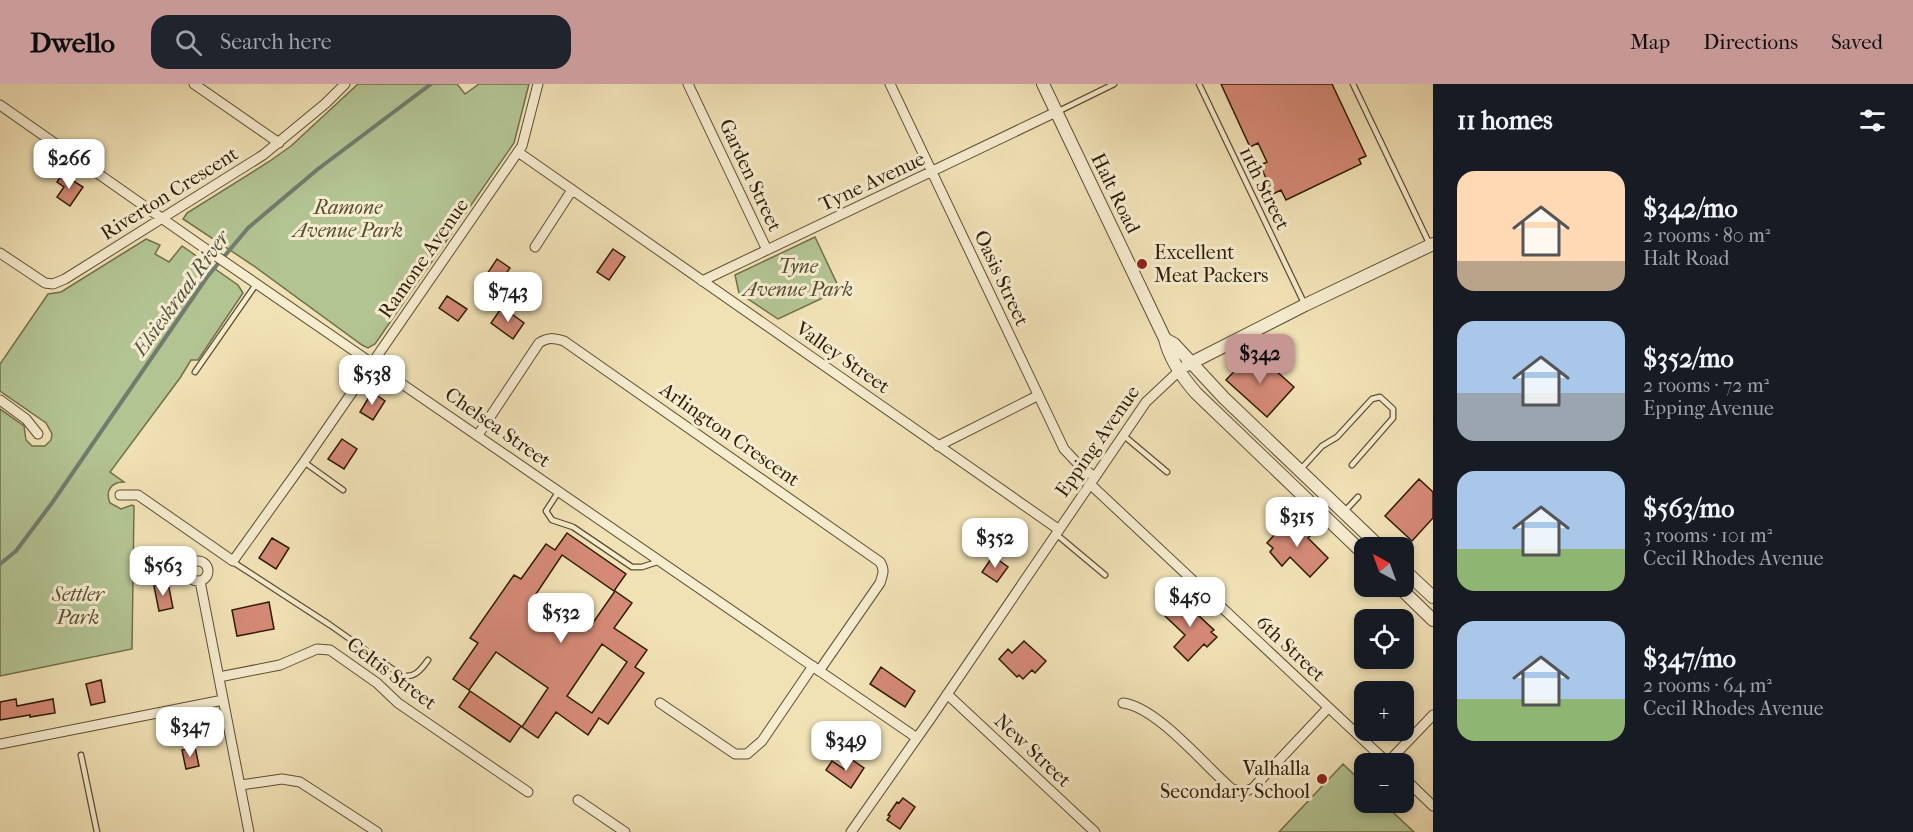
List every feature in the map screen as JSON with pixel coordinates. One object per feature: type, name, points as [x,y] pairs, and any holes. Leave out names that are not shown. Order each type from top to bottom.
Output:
[{"type":"street","points":[[194,84],[279,143]]},
{"type":"street","name":"Riverton Crescent","points":[[0,254],[40,280],[49,284],[58,282],[279,143],[345,84]]},
{"type":"street","name":"Ramone Avenue","points":[[233,561],[522,146],[538,84]]},
{"type":"street","name":"Garden Street","points":[[688,84],[767,249]]},
{"type":"street","name":"Oasis Street","points":[[890,84],[1064,449],[1093,480]]},
{"type":"street","name":"Halt Road","points":[[1043,84],[1165,339],[1174,344],[1224,398],[1370,537]]},
{"type":"street","name":"Chelsea Street","points":[[0,105],[917,738]]},
{"type":"street","name":"Tyne Avenue","points":[[702,281],[1056,112]]},
{"type":"street","name":"Valley Street","points":[[518,152],[1057,531]]},
{"type":"street","points":[[535,247],[573,190]]},
{"type":"street","name":"Epping Avenue","points":[[851,832],[1146,402],[1192,362],[1431,244]]},
{"type":"street","name":"Arlington Crescent","points":[[478,435],[539,343],[546,339],[564,341],[880,562],[884,568],[880,583],[816,668]]},
{"type":"street","points":[[1165,339],[1168,351],[1179,371],[1196,393],[1354,544]]},
{"type":"street","points":[[938,446],[1037,396]]},
{"type":"street","points":[[0,400],[26,419],[38,434]]},
{"type":"street","name":"6th Street","points":[[1093,480],[1377,753]]},
{"type":"street","points":[[120,495],[138,495],[233,561]]},
{"type":"street","points":[[1414,579],[1433,597]]},
{"type":"street","points":[[200,581],[249,832]]},
{"type":"street","points":[[1409,597],[1433,621]]},
{"type":"street","name":"Celtis Street","points":[[219,677],[280,665],[317,649],[330,650],[377,683],[398,703],[528,792]]},
{"type":"street","points":[[660,704],[735,754],[747,754],[762,741],[816,668]]},
{"type":"street","name":"New Street","points":[[947,694],[1095,832]]},
{"type":"street","points":[[0,744],[223,700]]},
{"type":"street","points":[[1124,703],[1143,708],[1232,789],[1244,792],[1253,788],[1328,708]]},
{"type":"street","points":[[1397,753],[1433,715]]},
{"type":"street","points":[[241,785],[282,778],[300,782],[377,832]]},
{"type":"street","points":[[1414,788],[1433,806]]},
{"type":"street","points":[[578,800],[619,830]]},
{"type":"lane","points":[[1056,112],[1114,84]]},
{"type":"lane","name":"11th Street","points":[[1199,84],[1305,305]]},
{"type":"lane","points":[[1353,84],[1431,244]]},
{"type":"lane","points":[[195,372],[257,283]]},
{"type":"lane","points":[[1300,470],[1322,446],[1337,437],[1371,399],[1377,397],[1382,399],[1393,409],[1393,418],[1352,465]]},
{"type":"lane","points":[[1123,435],[1167,472]]},
{"type":"lane","points":[[304,462],[343,490]]},
{"type":"lane","points":[[559,490],[546,511],[552,520],[573,527],[633,567],[642,567],[660,561]]},
{"type":"lane","points":[[1344,512],[1359,497]]},
{"type":"lane","points":[[1057,531],[1105,575]]},
{"type":"lane","points":[[233,561],[401,675],[411,677],[428,660]]},
{"type":"lane","points":[[81,755],[97,832]]},
{"type":"green space","name":"Ramone Avenue Park","points":[[358,84],[457,84],[465,94],[479,84],[529,84],[514,143],[375,344],[368,348],[254,266],[183,219],[187,213],[291,146]]},
{"type":"green space","name":"Tyne Avenue Park","points":[[815,237],[840,290],[778,319],[739,293],[735,275]]},
{"type":"green space","name":"Settler Park","points":[[146,239],[160,245],[155,254],[169,262],[182,246],[238,285],[243,293],[198,360],[191,360],[110,472],[124,482],[110,488],[108,495],[110,503],[121,509],[134,506],[132,649],[0,676],[0,409],[24,426],[26,440],[32,446],[45,446],[51,440],[52,434],[46,423],[0,391],[0,364],[48,294],[61,292]]},
{"type":"green space","points":[[1343,764],[1354,774],[1354,813],[1394,813],[1414,832],[1279,832]]},
{"type":"building","points":[[1221,84],[1332,84],[1366,156],[1359,159],[1361,164],[1286,200],[1281,190],[1273,194],[1260,165],[1267,162],[1258,143],[1250,147]]},
{"type":"building","points":[[62,174],[83,187],[70,206],[57,197],[64,187],[57,182]]},
{"type":"building","points":[[613,249],[625,257],[609,280],[597,272]]},
{"type":"building","points":[[497,259],[510,268],[495,289],[483,280]]},
{"type":"building","points":[[447,296],[467,309],[458,321],[439,308]]},
{"type":"building","points":[[502,307],[524,323],[513,339],[491,323]]},
{"type":"building","points":[[1257,354],[1294,387],[1267,417],[1226,380],[1245,360],[1249,363]]},
{"type":"building","points":[[372,392],[385,401],[373,420],[360,412]]},
{"type":"building","points":[[342,439],[357,449],[344,469],[328,459]]},
{"type":"building","points":[[1419,479],[1433,492],[1433,518],[1414,539],[1408,537],[1385,516]]},
{"type":"building","points":[[1289,518],[1301,530],[1307,525],[1314,532],[1308,538],[1328,558],[1310,577],[1290,557],[1282,566],[1270,552],[1273,548],[1267,543]]},
{"type":"building","points":[[567,533],[626,574],[614,591],[562,555],[536,594],[588,630],[615,591],[632,603],[614,628],[647,650],[635,667],[644,673],[608,724],[599,718],[588,735],[556,712],[538,738],[522,727],[548,688],[496,652],[469,690],[453,679],[478,643],[470,638],[514,575],[521,579],[546,544],[555,550]],"holes":[[[602,644],[627,662],[592,713],[567,696]]]},
{"type":"building","points":[[272,538],[289,548],[276,569],[259,558]]},
{"type":"building","points":[[993,556],[1008,567],[997,582],[982,572]]},
{"type":"building","points":[[168,583],[173,608],[159,611],[154,586]]},
{"type":"building","points":[[1185,594],[1199,608],[1196,613],[1214,630],[1211,632],[1217,637],[1207,647],[1204,644],[1188,661],[1174,647],[1185,635],[1165,616]]},
{"type":"building","points":[[269,602],[274,629],[237,636],[232,610]]},
{"type":"building","points":[[1024,641],[1046,661],[1035,673],[1032,670],[1023,679],[1019,675],[1017,677],[999,659],[1008,649],[1012,653]]},
{"type":"building","points":[[881,667],[915,691],[905,707],[870,684]]},
{"type":"building","points":[[101,680],[105,702],[91,705],[86,684]]},
{"type":"building","points":[[470,691],[521,726],[510,742],[459,707]]},
{"type":"building","points":[[16,699],[17,706],[53,699],[55,713],[0,720],[0,702]]},
{"type":"building","points":[[195,747],[199,766],[186,769],[182,750]]},
{"type":"building","points":[[851,759],[864,768],[851,788],[826,770],[832,761],[844,769]]},
{"type":"building","points":[[903,798],[915,807],[900,829],[887,820],[897,802],[899,803]]},
{"type":"waterway","name":"Elsieskraal River","points":[[0,564],[16,551],[52,503],[207,277],[248,228],[318,169],[431,84]]},
{"type":"place","name":"Excellent Meat Packers","points":[[1142,264]]},
{"type":"place","name":"Valhalla Secondary School","points":[[1322,779]]}]
